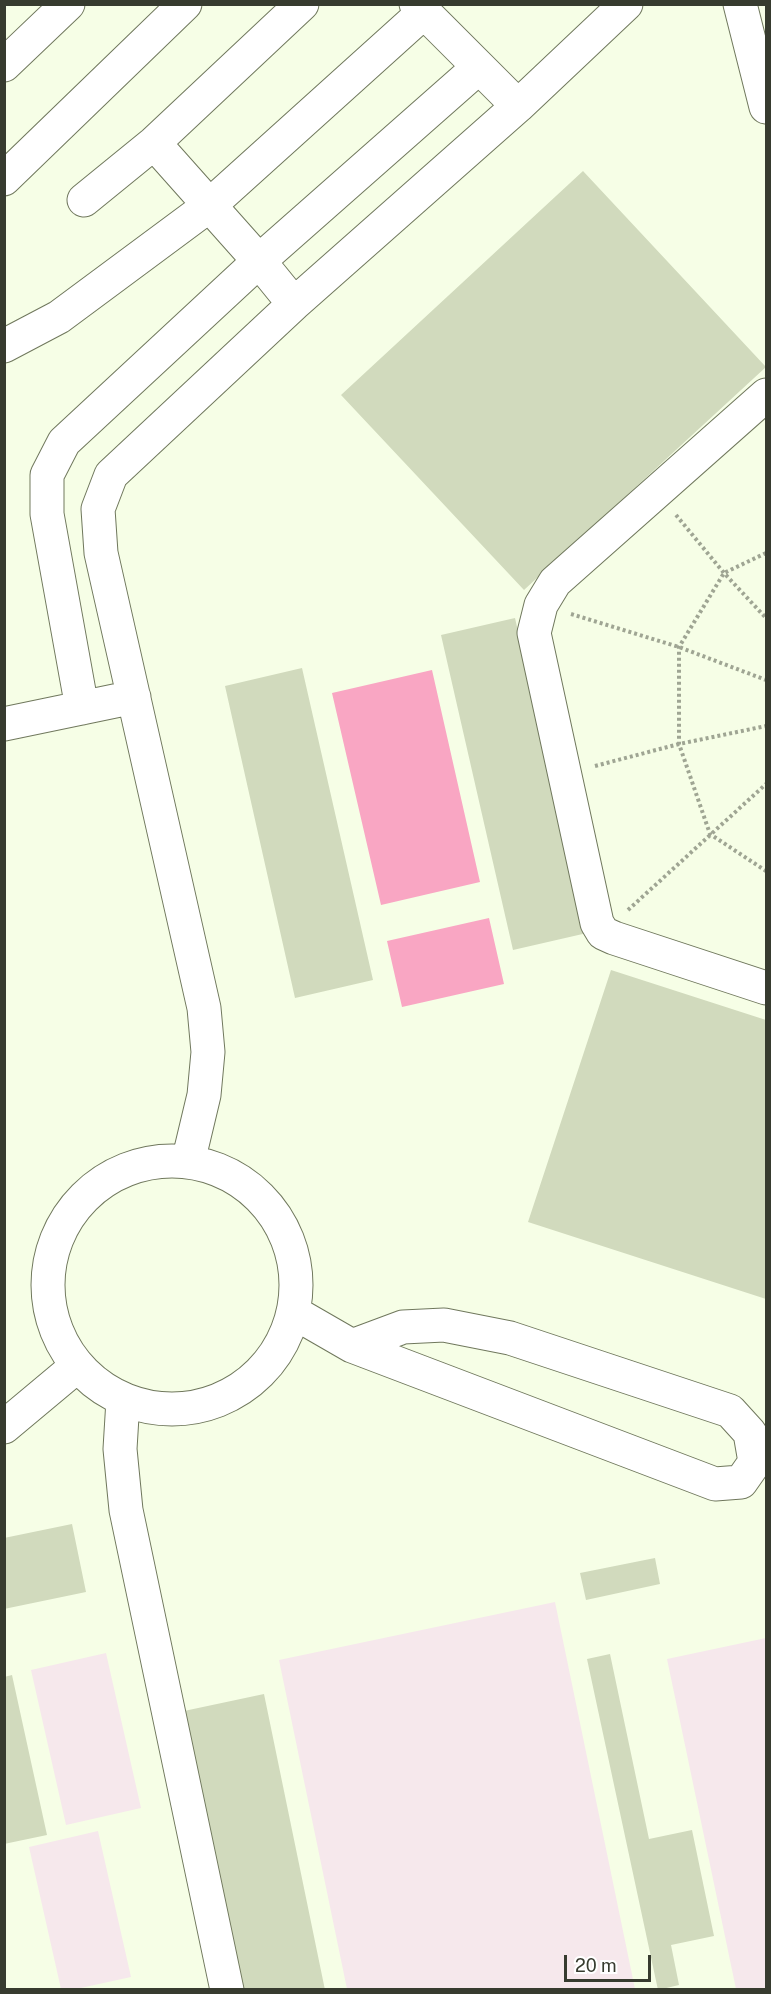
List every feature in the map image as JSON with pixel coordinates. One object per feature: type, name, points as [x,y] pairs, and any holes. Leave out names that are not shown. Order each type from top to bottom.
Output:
[{"type":"lane","points":[[4,65],[68,4]]},
{"type":"lane","points":[[4,179],[105,84],[184,4]]},
{"type":"lane","points":[[84,200],[154,142],[302,4]]},
{"type":"lane","points":[[188,1162],[204,1095],[208,1052],[204,1008],[101,553],[98,509],[111,475],[294,304],[518,106],[626,4]]},
{"type":"lane","points":[[740,4],[766,106]]},
{"type":"lane","points":[[4,346],[60,317],[210,205],[420,8],[518,106]]},
{"type":"lane","points":[[82,708],[47,514],[47,475],[64,442],[259,261],[479,68]]},
{"type":"lane","points":[[154,142],[294,304]]},
{"type":"lane","points":[[766,395],[555,582],[541,605],[534,633],[597,923],[603,933],[766,988]]},
{"type":"lane","points":[[5,723],[134,697]]},
{"type":"lane","points":[[188,1162],[211,1167],[232,1176],[251,1189],[267,1205],[280,1224],[290,1244],[295,1267],[297,1290],[293,1312],[287,1334],[268,1363],[244,1387],[202,1406],[179,1409],[156,1408],[123,1400],[93,1382],[77,1366],[54,1326],[49,1304],[48,1281],[51,1259],[58,1237],[69,1217],[83,1199],[100,1184],[142,1165],[188,1162]]},
{"type":"lane","points":[[293,1312],[352,1347],[714,1484],[741,1482],[755,1462],[750,1433],[730,1411],[510,1338],[444,1324],[403,1327],[352,1347]]},
{"type":"lane","points":[[4,1427],[77,1366]]},
{"type":"lane","points":[[123,1400],[120,1449],[126,1510],[227,1989]]},
{"type":"path","points":[[657,492],[724,573],[766,618]]},
{"type":"path","points":[[766,553],[724,573],[679,647],[679,744],[710,834],[766,871]]},
{"type":"path","points":[[541,605],[679,647],[766,680]]},
{"type":"path","points":[[564,774],[679,744],[766,726]]},
{"type":"path","points":[[603,933],[766,783]]},
{"type":"shaded area","points":[[432,670],[480,882],[381,905],[332,693]]},
{"type":"shaded area","points":[[489,918],[504,984],[402,1007],[387,941]]},
{"type":"shaded area","points":[[555,1602],[635,1989],[347,1989],[279,1660]]},
{"type":"shaded area","points":[[766,1638],[766,1989],[736,1989],[667,1659]]},
{"type":"shaded area","points":[[106,1653],[141,1808],[66,1825],[31,1670]]},
{"type":"shaded area","points":[[98,1831],[131,1977],[76,1989],[61,1989],[29,1847]]},
{"type":"building","points":[[583,171],[766,367],[524,590],[341,395]]},
{"type":"building","points":[[515,618],[587,933],[513,950],[441,635]]},
{"type":"building","points":[[302,668],[373,980],[295,998],[225,686]]},
{"type":"building","points":[[611,970],[766,1020],[766,1299],[528,1222]]},
{"type":"building","points":[[72,1524],[86,1592],[4,1609],[4,1538]]},
{"type":"building","points":[[655,1558],[660,1584],[586,1600],[580,1573]]},
{"type":"building","points":[[610,1654],[649,1839],[692,1830],[714,1936],[671,1945],[679,1985],[658,1990],[587,1659]]},
{"type":"building","points":[[12,1675],[47,1835],[4,1844],[4,1677]]},
{"type":"building","points":[[264,1694],[325,1990],[243,1990],[184,1711]]}]
